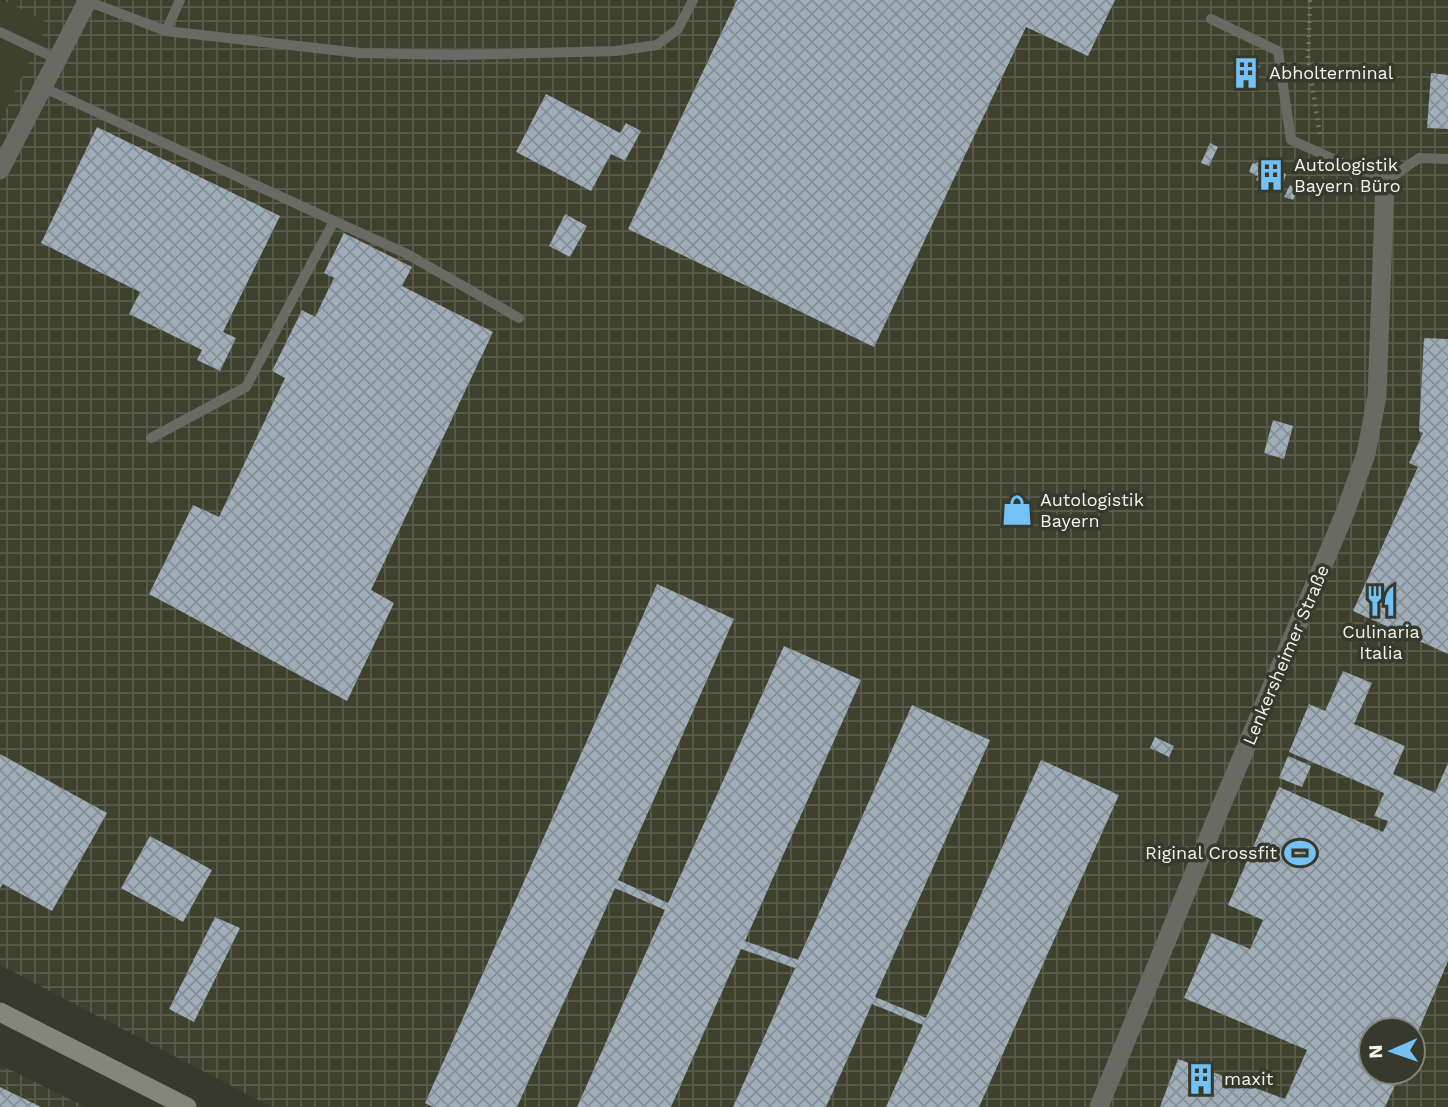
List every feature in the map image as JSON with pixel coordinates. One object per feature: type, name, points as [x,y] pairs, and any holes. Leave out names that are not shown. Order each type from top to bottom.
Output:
[{"type":"main road","points":[[0,1012],[187,1107]]},
{"type":"street","points":[[0,170],[87,0]]},
{"type":"street","name":"Lenkersheimer Straße","points":[[1099,1107],[1214,822],[1345,513],[1366,454],[1377,396],[1385,182]]},
{"type":"lane","points":[[87,0],[166,31],[360,53],[455,55],[616,51],[657,45],[678,29],[693,0]]},
{"type":"lane","points":[[166,31],[180,0]]},
{"type":"lane","points":[[1210,19],[1278,51],[1290,140],[1385,182],[1419,158],[1448,159]]},
{"type":"lane","points":[[0,32],[57,59]]},
{"type":"lane","points":[[42,87],[405,253],[519,318]]},
{"type":"lane","points":[[151,438],[246,387],[334,220]]},
{"type":"path","points":[[1310,0],[1308,58],[1322,154]]},
{"type":"shaded area","points":[[0,0],[48,22],[0,122]]},
{"type":"shaded area","points":[[3,0],[1448,0],[1448,1107],[272,1107],[0,965],[0,122],[48,23]]},
{"type":"shaded area","points":[[0,1065],[86,1107],[0,1107]]},
{"type":"building","points":[[737,0],[1115,0],[1088,56],[1026,27],[874,347],[628,229]]},
{"type":"building","name":"Abholterminal","points":[[1243,58],[1260,66],[1249,87],[1233,79]]},
{"type":"building","points":[[1431,73],[1448,75],[1448,129],[1427,128]]},
{"type":"building","points":[[546,94],[620,133],[626,123],[641,131],[625,161],[611,154],[591,191],[516,152]]},
{"type":"building","points":[[97,127],[280,216],[223,332],[236,338],[220,371],[197,360],[202,350],[129,314],[140,292],[41,243]]},
{"type":"building","points":[[1210,143],[1218,147],[1209,166],[1201,163]]},
{"type":"building","name":"Autologistik Bayern Büro","points":[[1259,162],[1286,174],[1282,188],[1267,181],[1264,185],[1256,180],[1258,176],[1249,172],[1252,164]]},
{"type":"building","points":[[1290,185],[1298,189],[1293,200],[1284,197]]},
{"type":"building","points":[[565,214],[587,226],[570,257],[549,246]]},
{"type":"building","points":[[344,233],[412,267],[402,286],[493,332],[371,590],[394,603],[347,701],[149,594],[193,505],[219,517],[285,378],[272,371],[302,310],[315,317],[334,278],[324,273]]},
{"type":"building","points":[[1424,338],[1448,339],[1448,654],[1353,611],[1418,467],[1409,463],[1423,433],[1419,431]]},
{"type":"building","points":[[1273,420],[1293,426],[1284,459],[1264,453]]},
{"type":"building","points":[[657,584],[734,619],[618,880],[668,903],[784,646],[861,680],[745,941],[798,960],[912,705],[990,740],[875,997],[926,1018],[1041,760],[1119,795],[979,1107],[886,1107],[923,1025],[872,1004],[826,1107],[733,1107],[795,968],[741,949],[671,1107],[577,1107],[665,910],[615,888],[517,1107],[433,1107],[425,1103]]},
{"type":"building","points":[[1343,671],[1372,683],[1354,724],[1405,746],[1393,774],[1435,793],[1448,763],[1448,961],[1425,1016],[1357,1016],[1357,1086],[1395,1086],[1385,1107],[1160,1107],[1178,1059],[1285,1099],[1307,1050],[1184,998],[1212,933],[1250,949],[1263,920],[1228,905],[1279,787],[1383,832],[1388,821],[1374,816],[1384,793],[1289,752],[1309,704],[1325,711]]},
{"type":"building","points":[[1155,737],[1174,746],[1169,757],[1150,748]]},
{"type":"building","points":[[0,754],[107,813],[52,911],[3,884],[0,888]]},
{"type":"building","points":[[1288,756],[1311,766],[1302,787],[1279,778]]},
{"type":"building","points":[[150,836],[212,870],[183,922],[121,888]]},
{"type":"building","points":[[215,917],[240,928],[194,1022],[169,1009]]},
{"type":"building","points":[[0,1087],[41,1107],[0,1107]]},
{"type":"place","name":"Abholterminal","points":[[1246,73]]},
{"type":"place","name":"Autologistik Bayern Büro","points":[[1271,175]]},
{"type":"place","name":"Autologistik Bayern","points":[[1017,510]]},
{"type":"place","name":"Culinaria Italia","points":[[1381,601]]},
{"type":"place","name":"Riginal Crossfit","points":[[1300,853]]},
{"type":"place","name":"maxit","points":[[1201,1079]]}]
